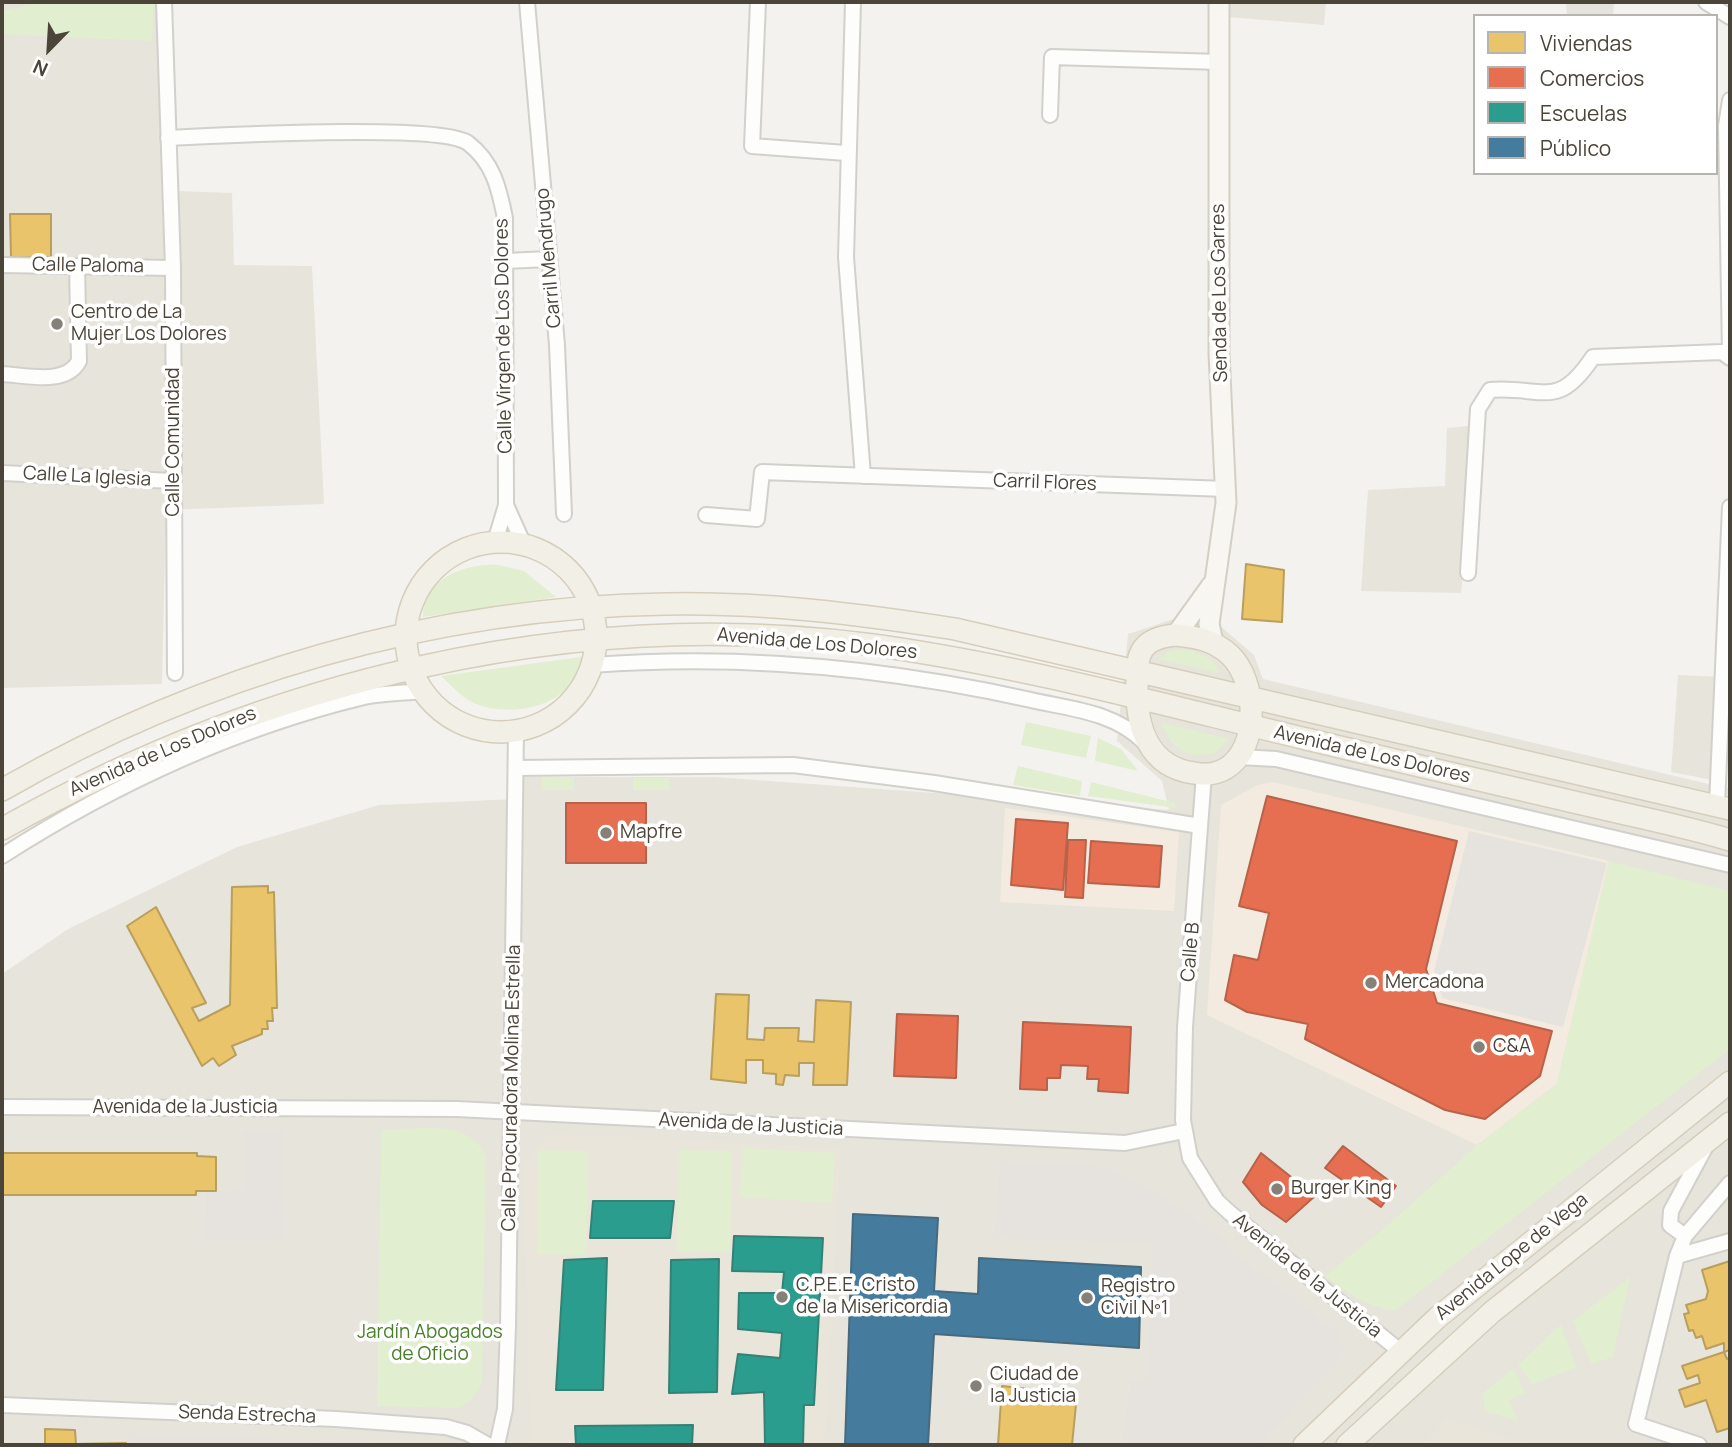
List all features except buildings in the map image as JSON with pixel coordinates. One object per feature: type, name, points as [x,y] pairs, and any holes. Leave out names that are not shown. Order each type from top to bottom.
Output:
[{"type":"main road","points":[[495,542],[524,545],[551,556],[572,574],[585,591],[592,609],[596,640],[592,664],[571,701],[555,715],[516,730],[490,731],[464,724],[441,710],[423,691],[411,669],[406,635],[413,600],[426,577],[457,553],[495,542]]},
{"type":"main road","name":"Avenida de Los Dolores","points":[[2,790],[129,724],[276,667],[406,635],[508,617],[665,604],[839,613],[955,629],[1723,807]]},
{"type":"main road","name":"Avenida de Los Dolores","points":[[2,829],[64,794],[208,729],[330,689],[411,669],[596,640],[713,634],[871,645],[1000,668],[1730,840]]},
{"type":"main road","points":[[1176,635],[1213,642],[1231,656],[1247,679],[1248,725],[1246,743],[1239,757],[1225,769],[1204,774],[1173,767],[1148,746],[1140,727],[1136,699],[1137,670],[1144,647],[1159,638],[1176,635]]},
{"type":"main road","name":"Avenida Lope de Vega","points":[[1304,1445],[1400,1351],[1542,1231],[1730,1082]]},
{"type":"main road","name":"Avenida Lope de Vega","points":[[1347,1445],[1466,1334],[1730,1123]]},
{"type":"street","name":"Calle Comunidad","points":[[164,2],[173,268],[175,673]]},
{"type":"street","name":"Carril Mendrugo","points":[[527,2],[557,345],[564,514]]},
{"type":"street","points":[[758,2],[752,146],[846,153]]},
{"type":"street","points":[[853,2],[846,153],[846,257],[863,476]]},
{"type":"street","name":"Senda de Los Garres","points":[[1213,642],[1209,624],[1213,584],[1223,534],[1226,489],[1219,353],[1219,2]]},
{"type":"street","points":[[1706,2],[1730,17]]},
{"type":"street","points":[[1050,116],[1052,57],[1220,62]]},
{"type":"street","points":[[1730,100],[1726,126],[1730,352]]},
{"type":"street","name":"Calle Virgen de Los Dolores","points":[[168,138],[416,132],[466,141],[486,161],[498,183],[505,218],[506,505],[495,542]]},
{"type":"street","points":[[505,261],[549,259]]},
{"type":"street","name":"Calle Paloma","points":[[2,265],[173,268]]},
{"type":"street","points":[[2,374],[61,377],[76,367],[79,361],[77,266]]},
{"type":"street","points":[[1468,573],[1478,410],[1490,390],[1511,389],[1546,395],[1569,387],[1593,357],[1722,352],[1730,358]]},
{"type":"street","name":"Carril Flores","points":[[706,515],[757,519],[762,472],[1226,489]]},
{"type":"street","name":"Calle La Iglesia","points":[[2,473],[173,481]]},
{"type":"street","name":"Calle Virgen de Los Dolores","points":[[506,505],[524,545]]},
{"type":"street","points":[[1723,807],[1730,507]]},
{"type":"street","points":[[1176,635],[1213,584]]},
{"type":"street","points":[[592,664],[681,660],[826,667],[920,680],[1016,696],[1108,718],[1127,727],[1148,746]]},
{"type":"street","points":[[2,856],[116,790],[185,757],[366,697],[423,691]]},
{"type":"street","name":"Calle Procuradora Molina Estrella","points":[[497,1445],[505,1409],[512,1112],[516,730]]},
{"type":"street","points":[[1239,757],[1276,759],[1730,865]]},
{"type":"street","points":[[516,768],[793,765],[934,783],[1200,826]]},
{"type":"street","name":"Calle B","points":[[1184,1130],[1185,1027],[1204,774]]},
{"type":"street","name":"Avenida de la Justicia","points":[[2,1107],[457,1109],[1125,1143],[1184,1130],[1190,1158],[1223,1206],[1400,1351]]},
{"type":"street","points":[[1685,1236],[1670,1225],[1671,1211],[1710,1139]]},
{"type":"street","points":[[1699,1445],[1636,1424],[1676,1256],[1685,1236],[1730,1183]]},
{"type":"street","points":[[1676,1256],[1730,1241]]},
{"type":"street","name":"Senda Estrecha","points":[[2,1405],[336,1419],[446,1427],[467,1433],[488,1445]]},
{"type":"shaded area","points":[[2,2],[170,2],[178,191],[232,193],[234,265],[312,266],[324,504],[166,510],[162,684],[2,688]]},
{"type":"shaded area","points":[[1228,2],[1326,2],[1324,25],[1228,17]]},
{"type":"shaded area","points":[[1566,2],[1614,2],[1613,14],[1567,14]]},
{"type":"shaded area","points":[[1477,425],[1461,593],[1361,591],[1368,490],[1445,486],[1447,428]]},
{"type":"shaded area","points":[[1177,618],[1218,624],[1254,655],[1263,679],[1730,789],[1730,1445],[2,1445],[2,974],[68,929],[237,847],[379,805],[516,799],[514,777],[715,777],[1169,810],[1162,781],[1117,741],[1128,634]]},
{"type":"shaded area","points":[[1678,675],[1722,677],[1717,781],[1671,772]]},
{"type":"shaded area","points":[[1273,782],[1609,861],[1557,1084],[1477,1145],[1207,1015],[1221,805],[1258,785]],"holes":[[[1267,796],[1457,840],[1426,969],[1437,1003],[1552,1031],[1540,1076],[1485,1119],[1445,1110],[1305,1039],[1308,1024],[1248,1012],[1225,1000],[1234,955],[1258,960],[1269,913],[1239,906]]]},
{"type":"shaded area","points":[[1005,808],[1179,832],[1174,911],[1000,902]]},
{"type":"shaded area","points":[[1469,831],[1607,863],[1563,1027],[1442,998],[1434,971]]},
{"type":"shaded area","points":[[243,1131],[284,1131],[285,1240],[205,1240],[206,1191],[244,1190]]},
{"type":"shaded area","points":[[549,1135],[840,1148],[825,1445],[531,1445],[523,1165]]},
{"type":"shaded area","points":[[1000,1161],[1108,1167],[1172,1202],[1217,1234],[1229,1249],[1339,1333],[1344,1346],[1341,1356],[1259,1445],[1121,1445],[1131,1381],[1146,1380],[1153,1244],[993,1238]]},
{"type":"shaded area","points":[[1446,1418],[1528,1445],[1422,1445]]},
{"type":"shaded area","points":[[129,1433],[423,1445],[129,1445]]},
{"type":"green space","points":[[40,2],[154,2],[152,41],[2,34],[2,11]]},
{"type":"green space","points":[[498,565],[524,571],[556,597],[423,617],[430,592],[448,576],[473,567]]},
{"type":"green space","points":[[1182,649],[1210,659],[1219,673],[1158,659],[1167,652]]},
{"type":"green space","points":[[581,657],[577,673],[569,687],[557,697],[525,708],[508,710],[476,704],[441,676]]},
{"type":"green space","points":[[1026,722],[1091,736],[1086,758],[1021,745]]},
{"type":"green space","points":[[1162,723],[1230,739],[1215,753],[1197,755],[1176,746]]},
{"type":"green space","points":[[1098,738],[1121,749],[1138,771],[1095,761]]},
{"type":"green space","points":[[1018,766],[1082,781],[1080,796],[1013,785]]},
{"type":"green space","points":[[542,777],[574,777],[574,790],[542,790]]},
{"type":"green space","points":[[633,778],[669,778],[670,790],[633,790]]},
{"type":"green space","points":[[1091,782],[1175,803],[1176,808],[1088,796]]},
{"type":"green space","points":[[1609,861],[1730,891],[1730,1049],[1396,1310],[1358,1299],[1325,1276],[1383,1229],[1477,1145],[1557,1084]]},
{"type":"green space","name":"Jardín Abogados de Oficio","points":[[440,1128],[455,1131],[467,1135],[478,1144],[486,1156],[482,1383],[471,1401],[457,1408],[377,1406],[381,1130]]},
{"type":"green space","points":[[743,1148],[835,1153],[832,1203],[740,1197]]},
{"type":"green space","points":[[538,1150],[588,1151],[586,1255],[537,1254]]},
{"type":"green space","points":[[679,1150],[732,1151],[730,1252],[677,1251]]},
{"type":"green space","points":[[1630,1277],[1613,1357],[1591,1364],[1573,1321]]},
{"type":"green space","points":[[1561,1324],[1576,1368],[1532,1384],[1518,1365]]},
{"type":"green space","points":[[1514,1368],[1525,1393],[1509,1400],[1518,1421],[1485,1411],[1482,1394]]},
{"type":"place","name":"Centro de La Mujer Los Dolores","points":[[57,324]]},
{"type":"place","name":"Mapfre","points":[[606,833]]},
{"type":"place","name":"Mercadona","points":[[1371,983]]},
{"type":"place","name":"C&A","points":[[1479,1047]]},
{"type":"place","name":"Burger King","points":[[1277,1189]]},
{"type":"place","name":"C.P.E.E. Cristo de la Misericordia","points":[[782,1297]]},
{"type":"place","name":"Registro Civil Nº1","points":[[1087,1298]]},
{"type":"place","name":"Ciudad de la Justicia","points":[[976,1386]]}]
